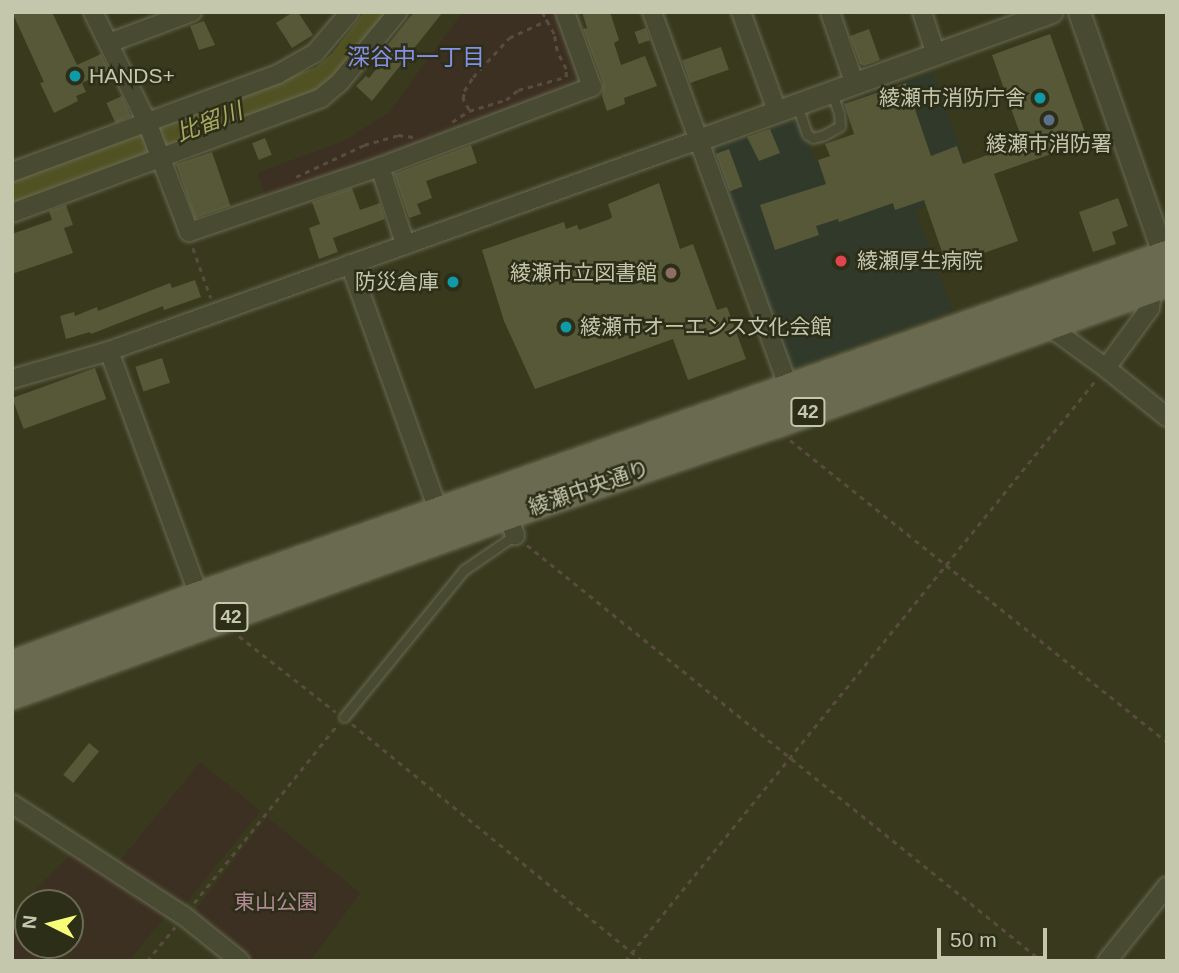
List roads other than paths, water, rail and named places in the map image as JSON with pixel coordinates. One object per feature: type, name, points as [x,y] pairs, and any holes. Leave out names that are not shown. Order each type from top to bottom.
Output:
[{"type":"main road","name":"綾瀬中央通り","points":[[12,665],[199,596],[444,525],[511,525],[775,424],[1047,326],[1163,269]]},
{"type":"main road","name":"綾瀬中央通り","points":[[12,695],[223,621],[444,525],[789,388],[1163,269]]},
{"type":"street","points":[[93,12],[154,141],[189,232],[380,167],[480,127],[592,88],[565,12]]},
{"type":"street","points":[[108,43],[192,12]]},
{"type":"street","points":[[12,213],[300,64],[333,35],[350,12]]},
{"type":"street","points":[[12,172],[154,141],[331,92],[398,12]]},
{"type":"street","points":[[652,12],[789,388]]},
{"type":"street","points":[[741,12],[787,108]]},
{"type":"street","points":[[830,12],[855,85]]},
{"type":"street","points":[[922,12],[936,55]]},
{"type":"street","points":[[12,379],[109,351],[832,94],[1052,12]]},
{"type":"street","points":[[1079,12],[1163,269],[1150,308],[1105,368]]},
{"type":"street","points":[[380,167],[405,244]]},
{"type":"street","points":[[350,264],[444,525]]},
{"type":"street","points":[[1047,326],[1167,417]]},
{"type":"street","points":[[109,351],[199,596]]},
{"type":"street","points":[[12,804],[184,916],[240,961]]},
{"type":"street","points":[[1107,961],[1167,886]]},
{"type":"lane","points":[[787,108],[807,134],[813,138],[824,135],[840,126],[839,113],[832,94]]},
{"type":"lane","points":[[344,717],[464,570],[511,525]]},
{"type":"waterway","name":"比留川","points":[[12,196],[322,79],[341,63],[381,12]]},
{"type":"place","name":"HANDS+","points":[[75,76]]},
{"type":"place","name":"綾瀬市消防庁舎","points":[[1040,98]]},
{"type":"place","name":"綾瀬市消防署","points":[[1049,120]]},
{"type":"place","name":"綾瀬厚生病院","points":[[841,261]]},
{"type":"place","name":"綾瀬市立図書館","points":[[671,273]]},
{"type":"place","name":"防災倉庫","points":[[453,282]]},
{"type":"place","name":"綾瀬市オーエンス文化会館","points":[[566,327]]},
{"type":"district","name":"深谷中一丁目","points":[[416,57]]},
{"type":"park label","name":"東山公園","points":[[276,902]]}]
